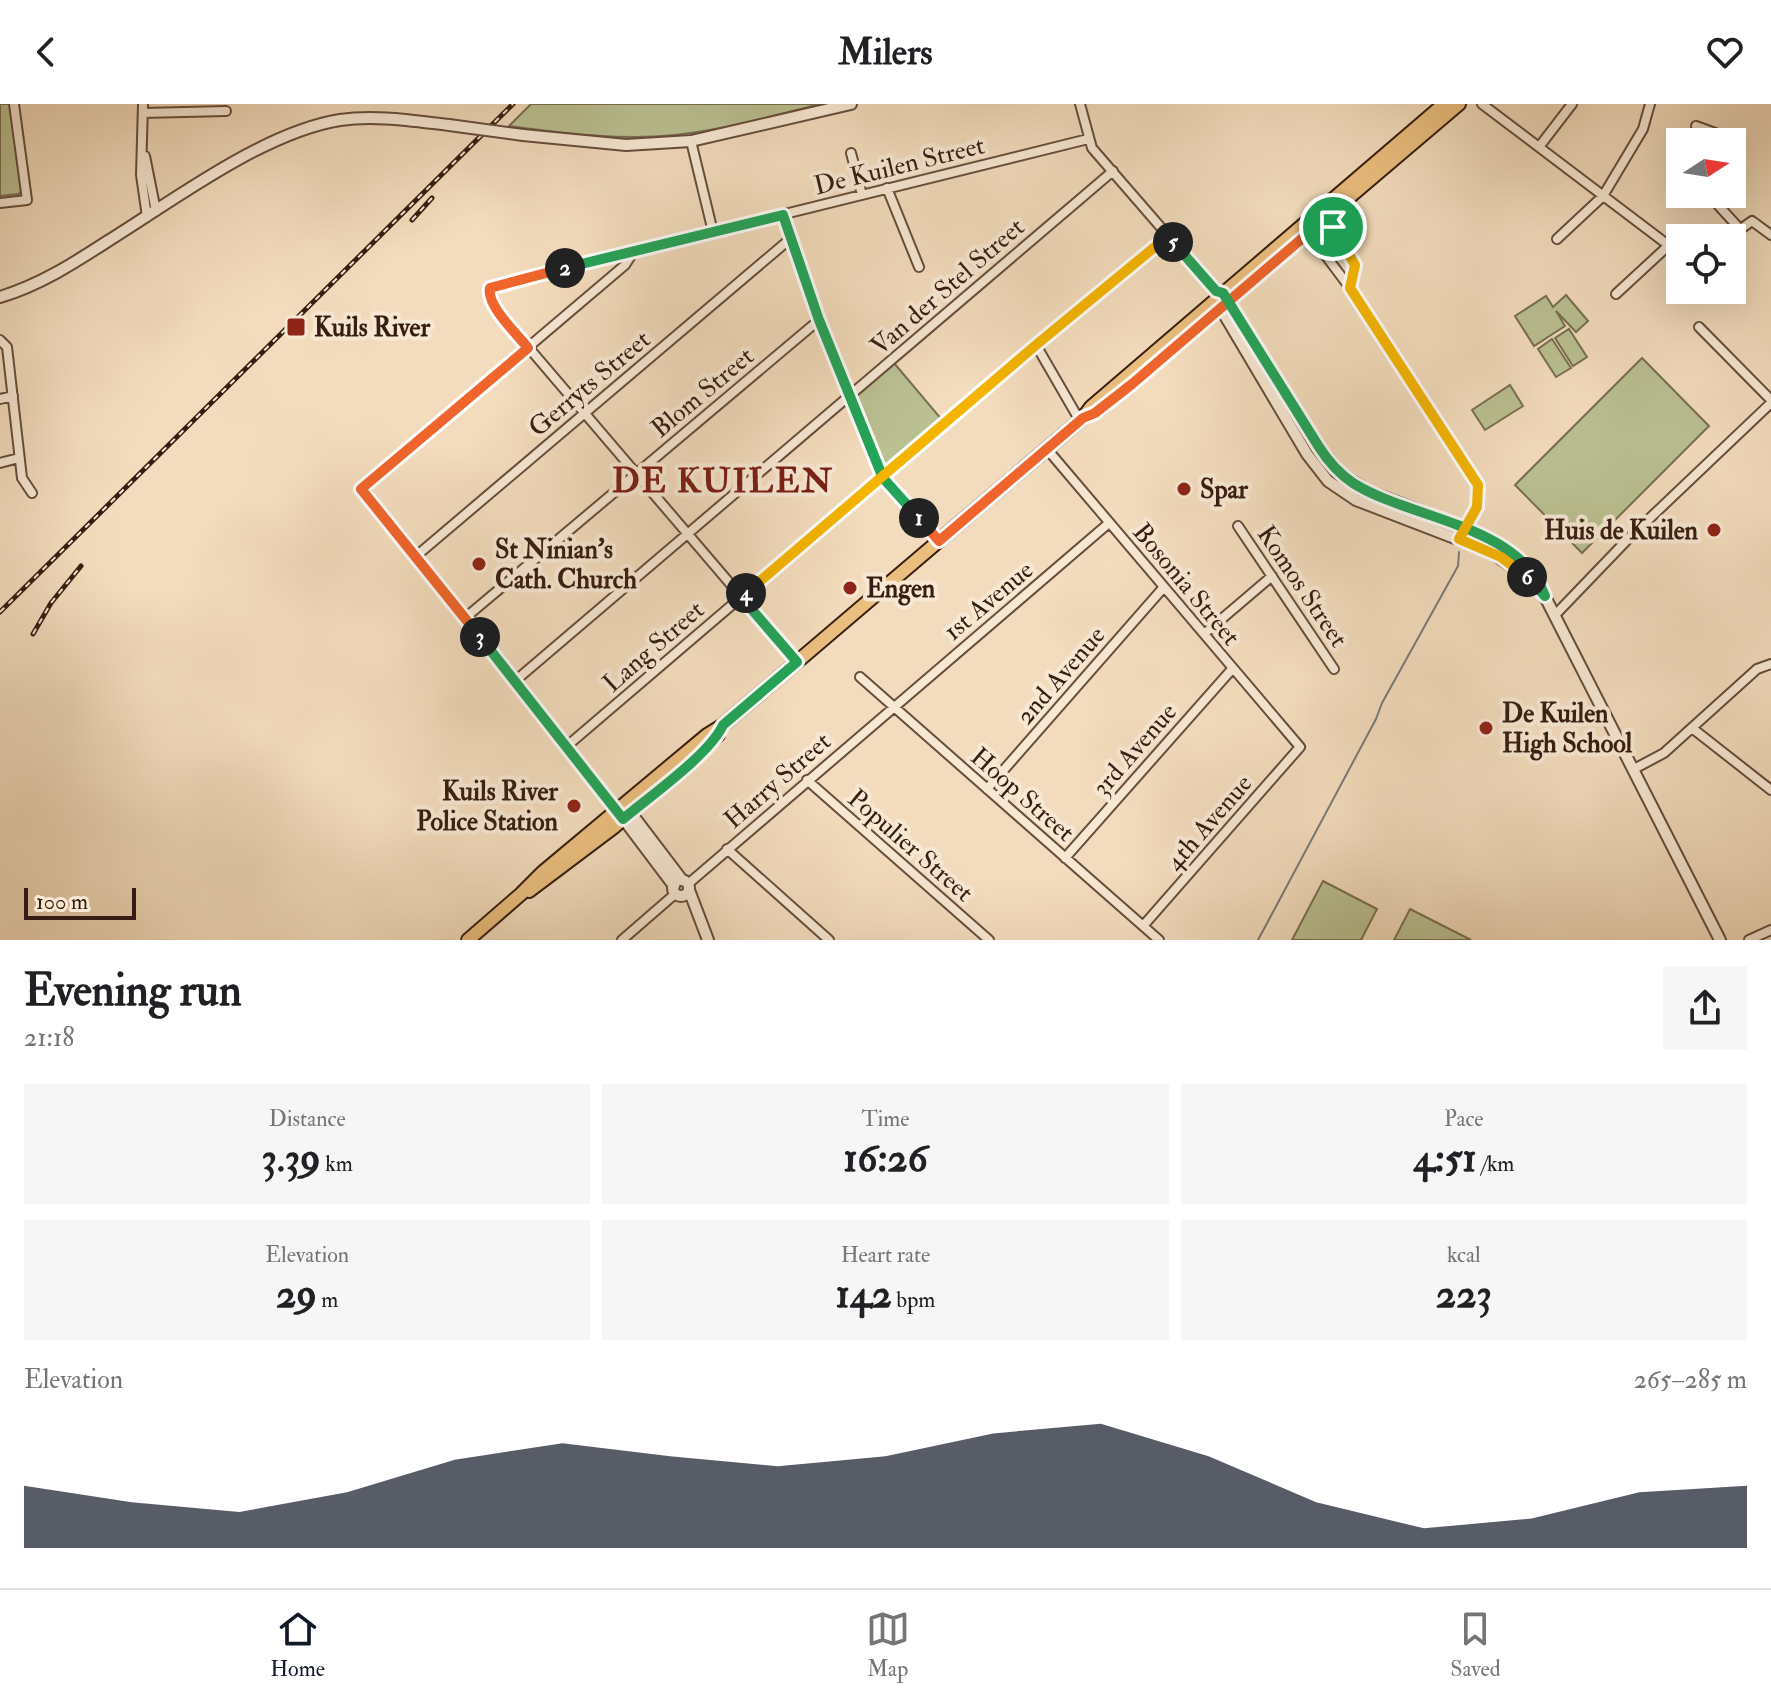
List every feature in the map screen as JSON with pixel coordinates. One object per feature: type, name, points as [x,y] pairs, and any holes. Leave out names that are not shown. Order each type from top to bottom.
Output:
[{"type":"main road","points":[[468,940],[543,872],[699,754],[718,735],[723,725],[1081,419],[1095,413],[1132,384],[1221,299],[1444,104]]},
{"type":"main road","points":[[1221,299],[1333,212],[1459,104]]},
{"type":"street","points":[[0,203],[27,200],[14,104]]},
{"type":"street","points":[[0,297],[62,270],[236,162],[306,128],[337,121],[378,118],[626,145],[691,141],[851,104]]},
{"type":"street","points":[[1080,104],[1092,148],[1221,299],[1334,468],[1361,488],[1465,528],[1516,558],[1537,581],[1720,940]]},
{"type":"street","points":[[1482,104],[1666,244]]},
{"type":"street","points":[[1539,147],[1572,104]]},
{"type":"street","points":[[1557,239],[1603,196],[1643,129],[1650,104]]},
{"type":"street","points":[[151,214],[142,144],[143,108],[226,111]]},
{"type":"street","points":[[1696,126],[1701,128]]},
{"type":"street","name":"De Kuilen Street","points":[[528,348],[492,303],[489,290],[494,286],[1088,139]]},
{"type":"street","points":[[691,141],[713,232]]},
{"type":"street","points":[[851,153],[862,195]]},
{"type":"street","name":"Van der Stel Street","points":[[515,681],[1113,171]]},
{"type":"street","points":[[887,188],[919,267]]},
{"type":"street","points":[[1721,208],[1735,224]]},
{"type":"street","points":[[1333,212],[1336,235],[1355,265],[1350,288]]},
{"type":"street","points":[[783,215],[819,320],[883,478],[939,541]]},
{"type":"street","points":[[1746,224],[1752,221],[1771,235]]},
{"type":"street","points":[[1336,235],[1322,238],[1320,248],[1350,288],[1478,485],[1479,501],[1459,539]]},
{"type":"street","name":"Lang Street","points":[[567,746],[1168,236]]},
{"type":"street","name":"Gerryts Street","points":[[415,557],[790,239]]},
{"type":"street","points":[[1616,294],[1666,248]]},
{"type":"street","points":[[634,251],[625,265],[361,489],[682,888],[708,940]]},
{"type":"street","points":[[1221,299],[1307,454],[1328,481],[1356,500],[1459,539],[1509,562],[1545,596]]},
{"type":"street","name":"Blom Street","points":[[465,618],[819,320]]},
{"type":"street","points":[[1556,614],[1629,538],[1771,402],[1699,327]]},
{"type":"street","points":[[0,340],[7,347],[22,481],[32,493]]},
{"type":"street","points":[[1036,345],[1081,419]]},
{"type":"street","points":[[528,348],[797,662]]},
{"type":"street","points":[[0,399],[13,396]]},
{"type":"street","name":"Bosonia Street","points":[[1047,449],[1298,744]]},
{"type":"street","points":[[0,463],[19,458]]},
{"type":"street","name":"1st Avenue","points":[[893,707],[1109,523]]},
{"type":"street","name":"Komos Street","points":[[1238,526],[1334,669]]},
{"type":"street","points":[[1204,634],[1272,576]]},
{"type":"street","name":"2nd Avenue","points":[[987,789],[1164,587]]},
{"type":"street","points":[[1634,769],[1664,753],[1757,669],[1771,664]]},
{"type":"street","name":"3rd Avenue","points":[[1065,858],[1233,668]]},
{"type":"street","name":"Hoop Street","points":[[860,677],[1159,940]]},
{"type":"street","name":"Harry Street","points":[[622,940],[893,707]]},
{"type":"street","points":[[1692,728],[1771,790]]},
{"type":"street","name":"4th Avenue","points":[[1143,926],[1298,750],[1298,744]]},
{"type":"street","name":"Populier Street","points":[[807,780],[989,940]]},
{"type":"street","points":[[727,849],[829,940]]},
{"type":"street","points":[[1749,940],[1771,930]]},
{"type":"green space","points":[[0,104],[10,104],[21,191],[19,194],[0,196]]},
{"type":"green space","points":[[531,104],[820,104],[712,130],[633,137],[509,126]]},
{"type":"green space","points":[[1566,295],[1588,321],[1576,332],[1556,311],[1565,326],[1534,346],[1515,316],[1546,296],[1553,307]]},
{"type":"green space","points":[[1569,329],[1587,357],[1573,366],[1555,338]]},
{"type":"green space","points":[[1552,339],[1571,368],[1556,377],[1538,349]]},
{"type":"green space","points":[[1642,358],[1709,426],[1582,553],[1515,485]]},
{"type":"green space","points":[[894,363],[943,421],[886,468],[881,465],[855,397]]},
{"type":"green space","points":[[1510,385],[1523,406],[1485,430],[1472,410]]},
{"type":"green space","points":[[1323,881],[1377,909],[1361,940],[1292,940]]},
{"type":"green space","points":[[1410,909],[1471,940],[1394,940]]},
{"type":"waterway","points":[[1258,940],[1382,703],[1458,566],[1459,552]]},
{"type":"railway","points":[[0,612],[513,104]]},
{"type":"railway","points":[[412,220],[432,198]]},
{"type":"railway","points":[[33,634],[51,603],[81,566]]},
{"type":"place","name":"Kuils River","points":[[296,327]]},
{"type":"place","name":"Spar","points":[[1184,489]]},
{"type":"place","name":"Huis de Kuilen","points":[[1714,530]]},
{"type":"place","name":"St Ninian's Cath. Church","points":[[479,564]]},
{"type":"place","name":"Engen","points":[[850,588]]},
{"type":"place","name":"De Kuilen High School","points":[[1486,728]]},
{"type":"place","name":"Kuils River Police Station","points":[[574,806]]},
{"type":"district","name":"DE KUILEN","points":[[723,480]]},
{"type":"route","points":[[1333,227],[1333,212],[1229,301],[1132,384],[1095,413],[1083,418],[939,541],[883,478],[819,320],[783,215],[490,288],[488,293],[492,303],[528,348],[361,489],[623,819],[699,754],[718,735],[723,725],[797,662],[741,597],[883,478],[1036,345],[1168,236],[1216,291],[1223,293],[1229,301],[1334,468],[1361,488],[1465,528],[1502,548],[1531,573],[1545,596],[1509,562],[1459,539],[1465,528],[1477,507],[1480,495],[1478,485],[1350,288],[1354,261],[1333,227]]}]
